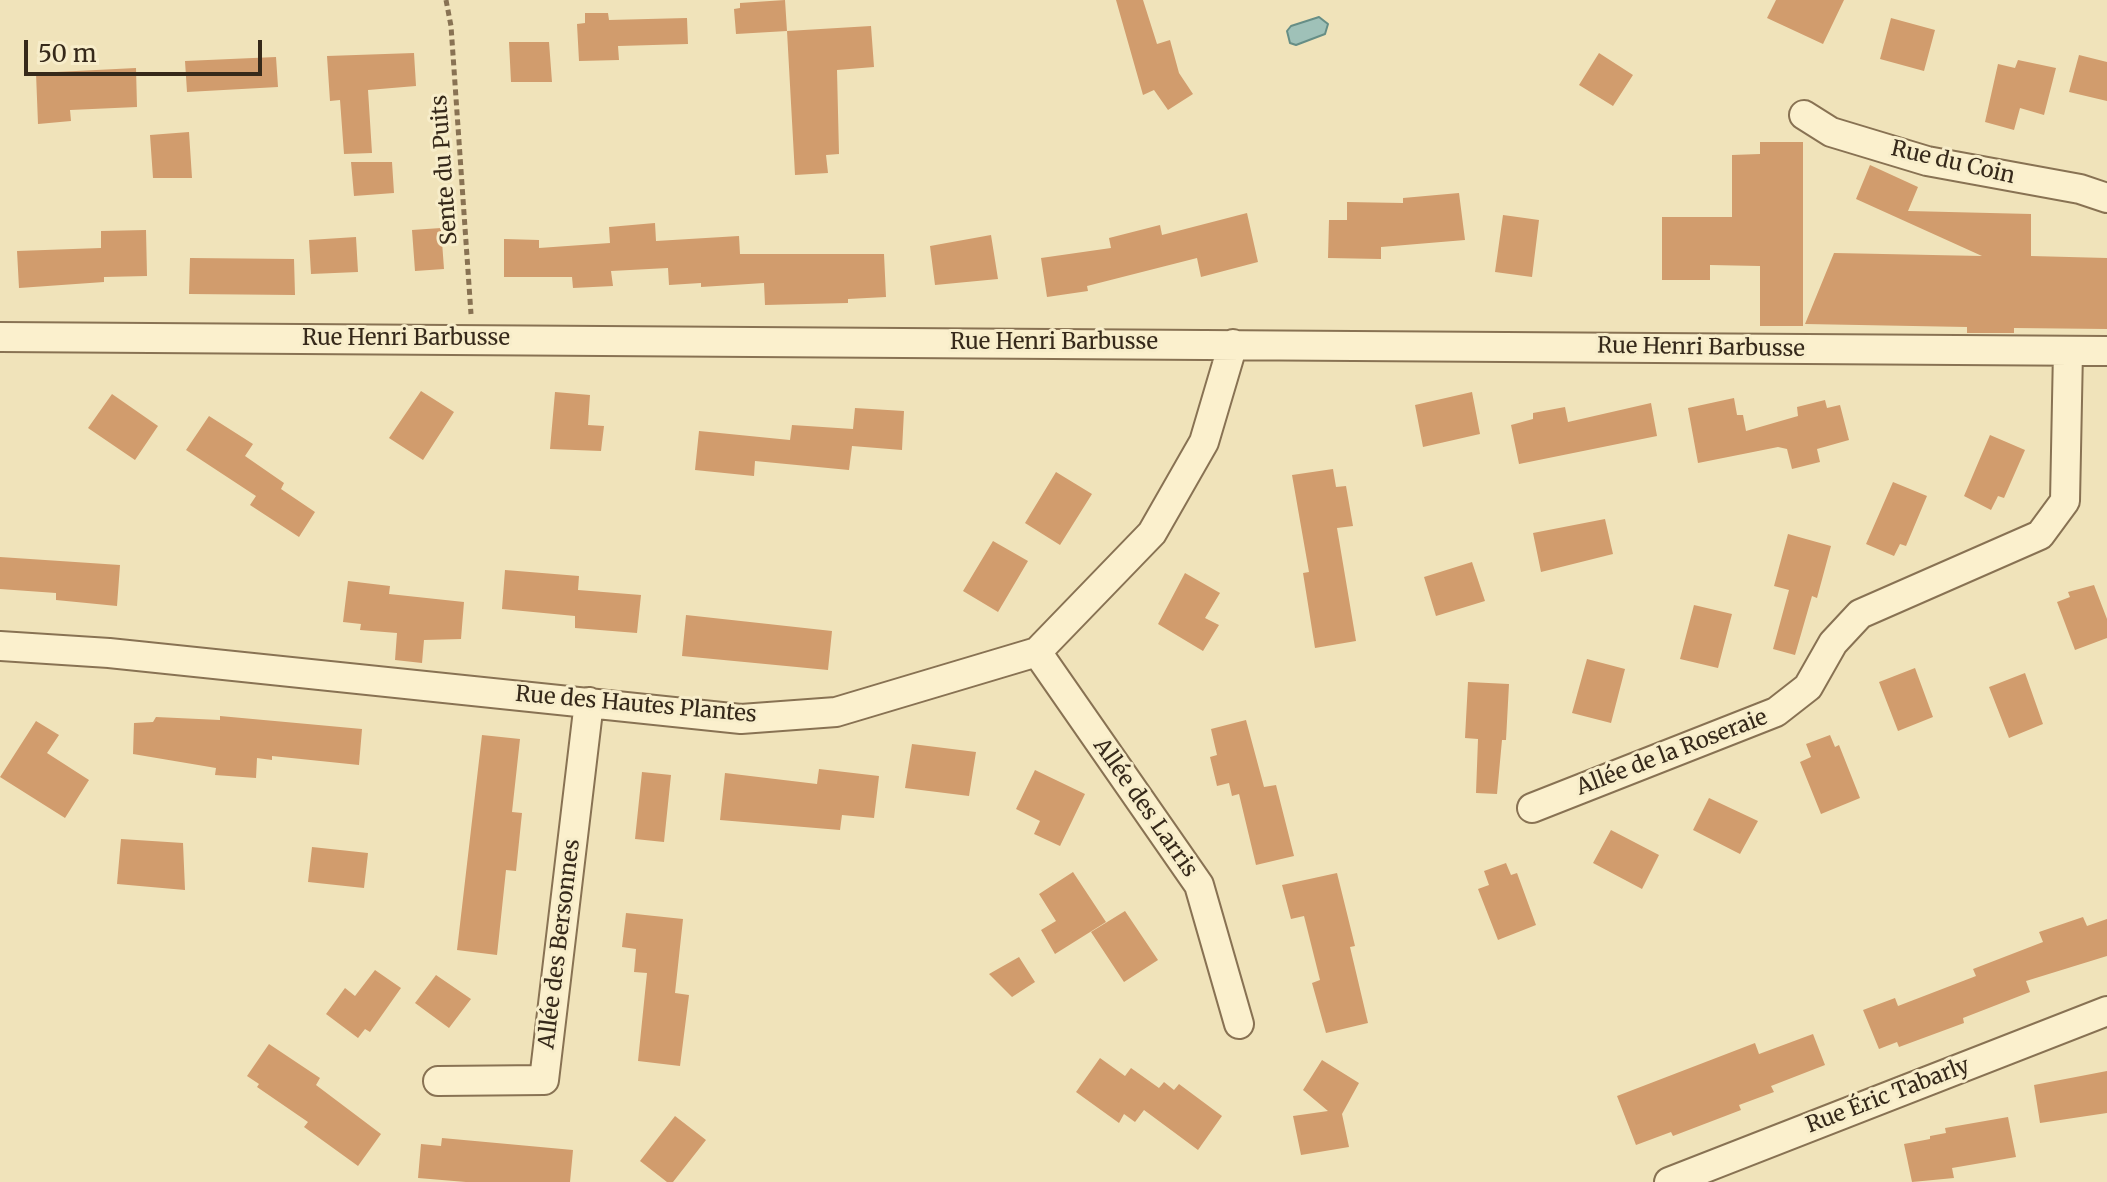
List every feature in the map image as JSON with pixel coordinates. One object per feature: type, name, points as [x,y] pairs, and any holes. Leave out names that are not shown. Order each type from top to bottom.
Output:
[{"type":"street","name":"Rue du Coin","points":[[1804,115],[1831,132],[1927,161],[2080,189],[2107,198]]},
{"type":"street","name":"Rue Henri Barbusse","points":[[0,337],[2107,351]]},
{"type":"street","name":"Rue des Hautes Plantes","points":[[0,646],[109,653],[741,719],[836,712],[1037,652],[1152,533],[1204,442],[1233,344]]},
{"type":"street","name":"Allée de la Roseraie","points":[[1532,808],[1776,712],[1808,687],[1833,643],[1860,614],[2040,535],[2065,501],[2068,351]]},
{"type":"street","name":"Allée des Larris","points":[[1037,652],[1199,885],[1239,1024]]},
{"type":"street","name":"Allée des Bersonnes","points":[[438,1081],[544,1080],[589,702]]},
{"type":"street","name":"Rue Éric Tabarly","points":[[1669,1182],[2107,1011]]},
{"type":"path","name":"Sente du Puits","points":[[446,0],[451,26],[472,339]]},
{"type":"water","points":[[1319,17],[1328,24],[1325,34],[1296,45],[1290,43],[1287,31],[1291,26]]},
{"type":"building","points":[[785,0],[787,31],[736,34],[734,9],[740,8],[740,3]]},
{"type":"building","points":[[1116,0],[1143,0],[1157,44],[1170,40],[1179,73],[1193,94],[1168,110],[1154,90],[1143,95]]},
{"type":"building","points":[[1776,0],[1844,0],[1823,44],[1767,18]]},
{"type":"building","points":[[585,13],[608,13],[609,20],[687,18],[688,44],[618,46],[619,60],[579,61],[577,24],[585,23]]},
{"type":"building","points":[[1891,18],[1935,30],[1924,71],[1880,59]]},
{"type":"building","points":[[871,26],[874,67],[837,70],[839,154],[826,155],[828,173],[795,175],[787,31]]},
{"type":"building","points":[[509,42],[549,42],[552,82],[511,82]]},
{"type":"building","points":[[414,53],[416,86],[368,90],[372,153],[344,154],[340,100],[330,101],[327,56]]},
{"type":"building","points":[[1599,53],[1633,75],[1613,106],[1579,85]]},
{"type":"building","points":[[2079,55],[2107,62],[2107,101],[2069,92]]},
{"type":"building","points":[[276,57],[278,87],[187,92],[185,61]]},
{"type":"building","points":[[2018,60],[2056,68],[2044,115],[2020,108],[2014,130],[1985,122],[1998,64],[2015,68]]},
{"type":"building","points":[[136,68],[137,107],[70,110],[71,121],[38,124],[36,73]]},
{"type":"building","points":[[189,132],[192,178],[153,178],[150,135]]},
{"type":"building","points":[[1760,142],[1803,142],[1803,326],[1760,326],[1760,266],[1710,265],[1710,280],[1662,280],[1662,217],[1732,217],[1732,155],[1760,154]]},
{"type":"building","points":[[351,162],[392,162],[394,193],[354,196]]},
{"type":"building","points":[[1870,165],[1918,187],[1908,211],[2031,214],[2031,256],[2107,258],[2107,329],[2014,328],[2014,333],[1967,333],[1967,327],[1805,324],[1834,253],[1982,256],[1856,199]]},
{"type":"building","points":[[1459,193],[1465,240],[1381,247],[1381,259],[1328,258],[1329,220],[1347,220],[1347,202],[1403,203],[1403,198]]},
{"type":"building","points":[[1247,213],[1258,262],[1201,277],[1197,258],[1087,286],[1088,291],[1047,297],[1041,258],[1111,248],[1109,238],[1160,225],[1162,235]]},
{"type":"building","points":[[1503,215],[1539,220],[1532,277],[1495,272]]},
{"type":"building","points":[[655,223],[656,241],[739,236],[740,254],[884,254],[886,297],[848,299],[848,303],[765,305],[764,283],[701,287],[701,283],[669,285],[668,268],[611,271],[613,286],[573,288],[572,277],[504,277],[504,239],[539,240],[539,248],[610,243],[609,227]]},
{"type":"building","points":[[441,228],[444,269],[415,271],[412,230]]},
{"type":"building","points":[[146,230],[147,276],[104,277],[104,282],[19,288],[17,251],[101,248],[101,231]]},
{"type":"building","points":[[991,235],[998,279],[935,285],[930,246]]},
{"type":"building","points":[[356,237],[358,272],[311,274],[309,240]]},
{"type":"building","points":[[190,258],[294,259],[295,295],[189,294]]},
{"type":"building","points":[[421,391],[454,412],[423,460],[389,438]]},
{"type":"building","points":[[555,392],[590,395],[588,425],[604,426],[601,451],[550,449]]},
{"type":"building","points":[[1472,392],[1480,434],[1423,447],[1415,405]]},
{"type":"building","points":[[112,394],[158,426],[135,460],[88,428]]},
{"type":"building","points":[[1734,398],[1737,415],[1743,415],[1746,431],[1798,416],[1797,407],[1825,400],[1827,408],[1840,405],[1849,440],[1817,449],[1820,462],[1792,469],[1787,449],[1778,447],[1698,463],[1688,408]]},
{"type":"building","points":[[1651,403],[1657,436],[1519,464],[1511,425],[1533,419],[1533,413],[1565,407],[1568,422]]},
{"type":"building","points":[[855,408],[904,411],[902,450],[852,446],[849,470],[755,461],[754,476],[695,470],[699,431],[790,440],[792,425],[853,429]]},
{"type":"building","points":[[209,416],[253,444],[245,456],[284,483],[281,489],[315,512],[299,537],[250,505],[256,496],[186,450]]},
{"type":"building","points":[[1990,435],[2025,450],[2004,498],[1998,496],[1991,510],[1964,496]]},
{"type":"building","points":[[1333,469],[1336,487],[1346,486],[1353,526],[1337,528],[1356,641],[1315,648],[1303,573],[1309,572],[1292,475]]},
{"type":"building","points":[[1056,472],[1092,494],[1060,545],[1025,523]]},
{"type":"building","points":[[1893,482],[1927,496],[1906,546],[1900,544],[1894,556],[1866,544]]},
{"type":"building","points":[[1605,519],[1613,554],[1541,572],[1533,533]]},
{"type":"building","points":[[1788,534],[1831,546],[1817,598],[1812,596],[1795,655],[1773,649],[1789,590],[1774,586]]},
{"type":"building","points":[[993,541],[1028,561],[998,612],[963,591]]},
{"type":"building","points":[[0,557],[120,565],[117,606],[56,600],[56,593],[0,589]]},
{"type":"building","points":[[1472,562],[1485,601],[1436,616],[1424,577]]},
{"type":"building","points":[[505,570],[579,576],[578,590],[641,595],[637,633],[575,628],[575,616],[502,609]]},
{"type":"building","points":[[1185,573],[1220,593],[1205,618],[1219,625],[1203,651],[1158,624]]},
{"type":"building","points":[[348,581],[390,586],[389,594],[464,602],[461,639],[424,640],[422,663],[395,660],[397,633],[360,630],[361,624],[343,622]]},
{"type":"building","points":[[2094,585],[2107,619],[2107,638],[2075,650],[2057,602],[2070,597],[2068,592]]},
{"type":"building","points":[[1694,605],[1732,614],[1718,668],[1680,659]]},
{"type":"building","points":[[686,615],[832,631],[828,670],[682,656]]},
{"type":"building","points":[[1587,659],[1625,669],[1611,723],[1572,713]]},
{"type":"building","points":[[1915,668],[1933,717],[1898,731],[1879,682]]},
{"type":"building","points":[[2025,673],[2043,724],[2009,738],[1989,687]]},
{"type":"building","points":[[1468,682],[1509,684],[1506,740],[1502,740],[1497,794],[1476,793],[1478,739],[1465,738]]},
{"type":"building","points":[[220,716],[362,729],[359,765],[272,756],[272,760],[257,758],[256,778],[215,775],[216,768],[133,754],[134,723],[153,722],[156,717],[220,720]]},
{"type":"building","points":[[1246,720],[1264,787],[1276,785],[1294,856],[1256,865],[1239,794],[1232,796],[1229,783],[1217,786],[1210,757],[1217,755],[1211,729]]},
{"type":"building","points":[[36,721],[59,735],[47,753],[89,780],[65,818],[0,777]]},
{"type":"building","points":[[482,735],[520,739],[512,812],[522,813],[516,871],[506,870],[497,955],[457,950]]},
{"type":"building","points":[[1830,735],[1835,747],[1839,745],[1860,798],[1821,814],[1800,762],[1811,757],[1806,744]]},
{"type":"building","points":[[912,744],[976,752],[969,796],[905,788]]},
{"type":"building","points":[[819,769],[879,776],[874,818],[842,815],[840,830],[720,820],[725,773],[817,784]]},
{"type":"building","points":[[1035,770],[1085,794],[1060,846],[1034,834],[1040,821],[1016,809]]},
{"type":"building","points":[[642,772],[671,775],[664,842],[635,839]]},
{"type":"building","points":[[1709,798],[1758,821],[1740,854],[1693,830]]},
{"type":"building","points":[[1611,830],[1659,855],[1642,889],[1593,863]]},
{"type":"building","points":[[121,839],[183,843],[185,890],[117,884]]},
{"type":"building","points":[[312,847],[368,853],[364,888],[308,882]]},
{"type":"building","points":[[1506,863],[1511,875],[1517,873],[1536,925],[1498,940],[1478,889],[1489,885],[1484,871]]},
{"type":"building","points":[[1073,872],[1106,922],[1055,954],[1041,930],[1056,921],[1039,894]]},
{"type":"building","points":[[1337,873],[1355,946],[1350,947],[1368,1023],[1326,1033],[1312,983],[1320,980],[1304,916],[1291,919],[1282,885]]},
{"type":"building","points":[[1125,911],[1158,960],[1124,982],[1091,932]]},
{"type":"building","points":[[626,913],[683,919],[675,993],[689,995],[680,1066],[638,1061],[647,973],[634,972],[636,949],[622,947]]},
{"type":"building","points":[[2083,917],[2087,926],[2107,919],[2107,956],[2026,981],[2030,992],[1963,1018],[1964,1023],[1899,1047],[1897,1042],[1879,1049],[1863,1010],[1895,998],[1898,1006],[1976,976],[1973,969],[2043,942],[2039,932]]},
{"type":"building","points":[[1019,957],[1035,982],[1012,997],[989,974]]},
{"type":"building","points":[[375,970],[401,988],[370,1032],[365,1029],[358,1038],[326,1014],[345,988],[355,996]]},
{"type":"building","points":[[436,975],[471,999],[449,1028],[415,1003]]},
{"type":"building","points":[[1813,1034],[1825,1065],[1771,1086],[1774,1092],[1739,1105],[1741,1110],[1673,1136],[1671,1132],[1636,1145],[1617,1096],[1755,1043],[1759,1054]]},
{"type":"building","points":[[269,1044],[320,1078],[316,1085],[381,1134],[358,1166],[304,1127],[308,1122],[257,1087],[259,1084],[247,1076]]},
{"type":"building","points":[[1100,1058],[1125,1076],[1131,1068],[1159,1088],[1164,1082],[1174,1090],[1179,1084],[1222,1116],[1198,1150],[1144,1110],[1135,1122],[1124,1114],[1119,1123],[1076,1092]]},
{"type":"building","points":[[1322,1060],[1359,1083],[1342,1114],[1349,1147],[1301,1155],[1293,1116],[1328,1111],[1303,1090]]},
{"type":"building","points":[[2107,1071],[2107,1113],[2040,1123],[2034,1085]]},
{"type":"building","points":[[675,1116],[706,1140],[673,1182],[667,1182],[640,1161]]},
{"type":"building","points":[[2008,1117],[2016,1157],[1952,1168],[1954,1178],[1912,1182],[1904,1144],[1946,1133],[1945,1128]]},
{"type":"building","points":[[442,1138],[573,1150],[570,1182],[466,1182],[418,1178],[421,1144],[441,1146]]}]
